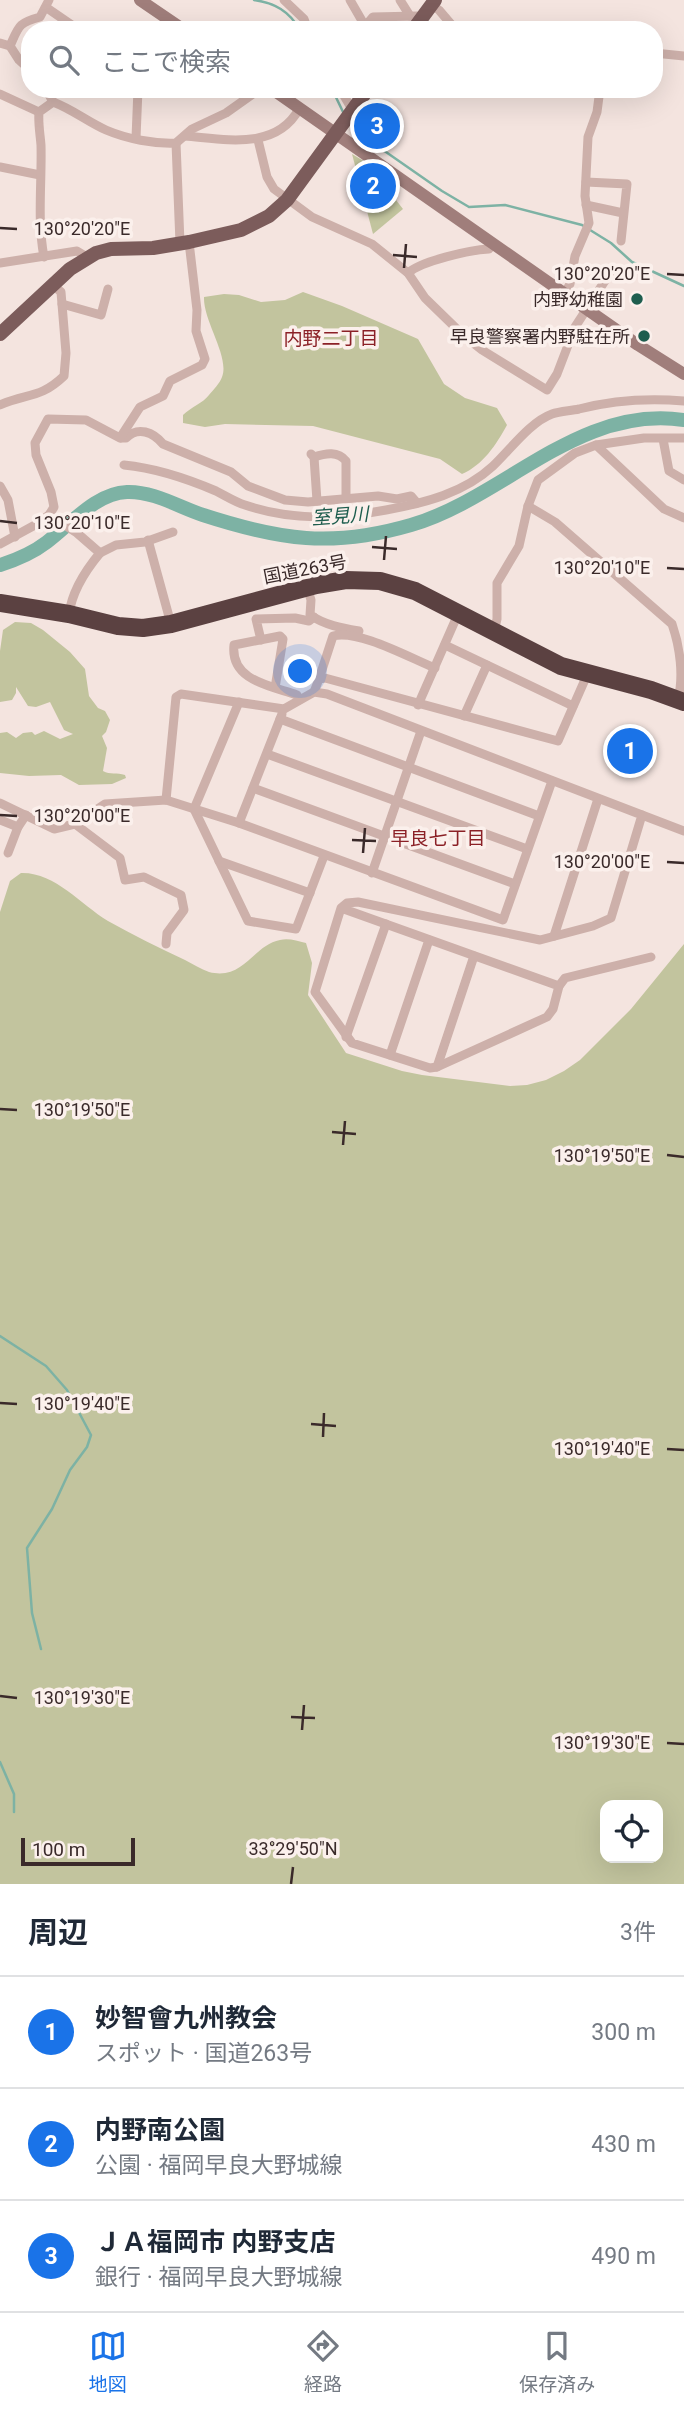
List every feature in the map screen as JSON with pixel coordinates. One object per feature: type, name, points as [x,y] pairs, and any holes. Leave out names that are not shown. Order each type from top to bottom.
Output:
[{"type":"highway","name":"国道263号","points":[[0,603],[69,614],[118,626],[143,628],[172,624],[307,587],[346,580],[388,583],[415,591],[561,666],[681,701]]},
{"type":"main road","points":[[415,21],[433,2]]},
{"type":"main road","points":[[1,327],[87,257],[111,249],[153,248],[241,230],[269,216],[287,200],[362,98]]},
{"type":"street","points":[[139,0],[170,21]]},
{"type":"street","points":[[284,0],[305,21]]},
{"type":"street","points":[[350,0],[360,21]]},
{"type":"street","points":[[400,0],[413,21]]},
{"type":"street","points":[[433,2],[448,21]]},
{"type":"street","points":[[23,21],[40,17],[48,4],[68,21]]},
{"type":"street","points":[[370,21],[373,17],[406,21]]},
{"type":"street","points":[[10,46],[21,24]]},
{"type":"street","points":[[0,43],[10,46],[21,62]]},
{"type":"street","points":[[663,54],[684,56]]},
{"type":"street","points":[[0,94],[39,111]]},
{"type":"street","points":[[51,98],[53,102],[67,107],[105,130],[164,144],[176,143],[191,129],[226,113],[247,98]]},
{"type":"street","points":[[136,138],[138,98]]},
{"type":"street","points":[[284,98],[586,309],[684,374]]},
{"type":"street","points":[[345,98],[353,111]]},
{"type":"street","points":[[564,293],[570,284],[575,256],[589,223],[586,205],[588,137],[599,98]]},
{"type":"street","points":[[39,111],[53,102]]},
{"type":"street","points":[[185,136],[258,140],[278,131],[299,109]]},
{"type":"street","points":[[39,111],[40,233],[44,257]]},
{"type":"street","points":[[258,140],[267,177],[274,189],[312,217],[372,244],[408,273],[425,298],[463,335],[482,350],[547,390],[557,374],[575,327],[610,273]]},
{"type":"street","points":[[120,438],[139,407],[163,396],[170,381],[202,365],[205,359],[196,331],[197,310],[185,242],[176,143]]},
{"type":"street","points":[[0,167],[40,175]]},
{"type":"street","points":[[586,182],[626,184],[621,242]]},
{"type":"street","points":[[586,205],[623,213]]},
{"type":"street","points":[[408,273],[422,264],[489,249],[493,243]]},
{"type":"street","points":[[0,263],[78,251],[87,257]]},
{"type":"street","points":[[0,405],[15,398],[38,395],[64,376],[66,353],[61,292],[53,285]]},
{"type":"street","points":[[62,304],[101,315],[108,289]]},
{"type":"street","points":[[124,465],[137,466],[191,482],[242,504],[272,513],[334,518],[441,498],[457,491],[491,468],[521,435],[551,414],[602,402],[656,399],[684,401]]},
{"type":"street","points":[[0,544],[49,514],[54,507],[36,455],[35,443],[48,419],[86,420],[120,438],[126,438],[131,432],[145,431],[157,436],[163,444],[230,472],[248,486],[285,500],[317,502],[378,496],[397,499],[411,496],[417,503]]},
{"type":"street","points":[[494,632],[497,619],[497,583],[519,546],[528,506],[538,480],[575,453],[596,445],[644,438],[684,438]]},
{"type":"street","points":[[663,439],[669,471],[684,480]]},
{"type":"street","points":[[596,445],[664,509],[684,518]]},
{"type":"street","points":[[317,502],[312,455],[329,453],[344,457],[346,461],[346,499]]},
{"type":"street","points":[[0,486],[8,500],[15,537]]},
{"type":"street","points":[[528,506],[555,522],[672,624],[682,666],[681,701]]},
{"type":"street","points":[[49,514],[100,553]]},
{"type":"street","points":[[69,614],[70,604],[82,577],[100,553],[116,545],[173,533]]},
{"type":"street","points":[[148,540],[172,624]]},
{"type":"street","points":[[307,587],[311,600],[310,615],[336,627],[359,631]]},
{"type":"street","points":[[418,705],[458,614]]},
{"type":"street","points":[[261,640],[256,619],[295,618],[309,621],[314,617]]},
{"type":"street","points":[[314,692],[333,636],[340,634],[360,638],[435,668]]},
{"type":"street","points":[[275,688],[283,639],[280,636],[234,645],[233,652],[240,670],[253,681],[275,688],[297,695],[299,700]]},
{"type":"street","points":[[445,645],[573,706]]},
{"type":"street","points":[[464,716],[487,665]]},
{"type":"street","points":[[318,678],[558,741],[587,675]]},
{"type":"street","points":[[239,823],[284,709],[314,692],[327,694],[684,831]]},
{"type":"street","points":[[166,800],[176,698],[181,694],[284,709]]},
{"type":"street","points":[[239,702],[194,809],[248,921],[296,929],[324,856]]},
{"type":"street","points":[[280,719],[539,816]]},
{"type":"street","points":[[372,873],[421,731]]},
{"type":"street","points":[[267,754],[527,849]]},
{"type":"street","points":[[500,930],[552,781]]},
{"type":"street","points":[[253,788],[515,884]]},
{"type":"street","points":[[554,936],[598,799]]},
{"type":"street","points":[[0,803],[54,829],[75,824],[105,804],[166,800],[239,823],[503,920]]},
{"type":"street","points":[[8,853],[26,815]]},
{"type":"street","points":[[642,815],[611,918],[593,926],[540,940],[358,902],[347,903],[341,908],[316,992],[352,1043],[430,1068],[438,1067],[547,1017],[565,978],[651,957]]},
{"type":"street","points":[[0,820],[18,827]]},
{"type":"street","points":[[75,824],[120,858],[125,880],[144,877],[181,895],[184,910],[166,933],[166,944]]},
{"type":"street","points":[[219,860],[310,892]]},
{"type":"street","points":[[341,908],[559,986]]},
{"type":"street","points":[[346,1037],[386,925]]},
{"type":"street","points":[[390,1055],[429,940]]},
{"type":"street","points":[[438,1067],[474,956]]},
{"type":"green space","points":[[352,154],[367,163],[403,209],[373,234]]},
{"type":"green space","points":[[303,292],[418,339],[444,384],[465,398],[497,408],[507,425],[488,454],[462,474],[440,459],[313,426],[225,424],[205,427],[183,423],[183,415],[209,395],[221,379],[223,369],[220,349],[204,297],[239,295],[261,302],[285,300]]},
{"type":"green space","points":[[15,622],[31,623],[43,630],[70,652],[85,669],[89,696],[98,708],[105,711],[110,720],[102,736],[107,748],[103,771],[125,775],[126,778],[112,784],[79,785],[61,775],[0,773],[0,733],[7,732],[16,738],[23,733],[32,732],[35,735],[44,731],[60,739],[73,734],[64,730],[50,702],[36,707],[28,706],[16,687],[12,700],[0,702],[0,651],[3,630]]},
{"type":"green space","points":[[21,873],[33,874],[56,883],[108,921],[209,972],[231,972],[262,948],[280,940],[306,943],[312,963],[308,995],[346,1053],[402,1071],[510,1086],[546,1080],[580,1060],[631,1009],[684,944],[684,1884],[0,1884],[0,912],[10,881]]},
{"type":"waterway","points":[[254,0],[281,9],[293,21]]},
{"type":"waterway","points":[[336,98],[344,114]]},
{"type":"waterway","points":[[351,122],[373,143],[469,207],[505,205],[582,225],[611,243],[632,262],[684,286]]},
{"type":"waterway","name":"室見川","points":[[0,565],[42,546],[94,504],[127,492],[156,497],[231,524],[282,535],[331,539],[383,532],[445,512],[543,456],[610,426],[646,419],[684,420]]},
{"type":"waterway","points":[[0,1336],[46,1366],[67,1390],[91,1435],[87,1447],[70,1470],[52,1509],[27,1548],[32,1613],[41,1649]]},
{"type":"waterway","points":[[0,1762],[14,1794],[14,1812]]},
{"type":"place","name":"ＪＡ福岡市 内野支店","points":[[377,126]]},
{"type":"place","name":"内野南公園","points":[[373,186]]},
{"type":"place","name":"内野幼稚園","points":[[637,299]]},
{"type":"place","name":"早良警察署内野駐在所","points":[[644,336]]},
{"type":"place","name":"妙智會九州教会","points":[[630,751]]},
{"type":"district","name":"内野二丁目","points":[[331,338]]},
{"type":"district","name":"早良七丁目","points":[[438,838]]}]
